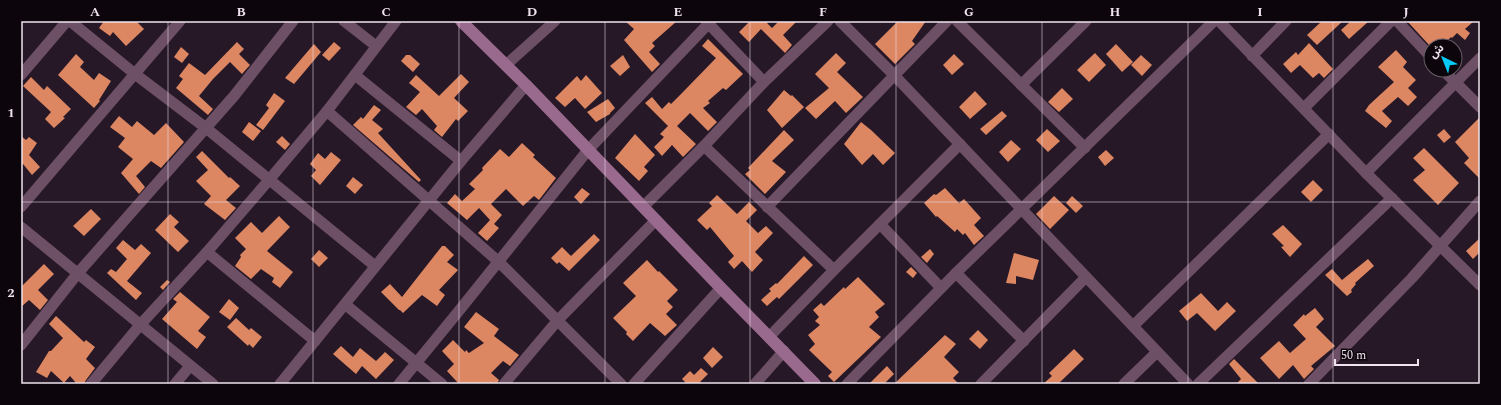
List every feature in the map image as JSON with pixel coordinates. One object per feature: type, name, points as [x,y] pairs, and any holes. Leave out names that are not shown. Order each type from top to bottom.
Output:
[{"type":"street","points":[[21,75],[69,21],[206,128],[375,266]]},
{"type":"street","points":[[21,207],[180,21]]},
{"type":"street","points":[[21,345],[78,273],[258,67],[293,21]]},
{"type":"street","points":[[344,21],[376,46]]},
{"type":"street","points":[[91,384],[140,325],[207,252],[327,111],[396,21]]},
{"type":"street","points":[[461,21],[526,85],[815,384]]},
{"type":"street","points":[[506,65],[555,21]]},
{"type":"street","points":[[643,207],[704,146],[764,82],[828,21]]},
{"type":"street","points":[[840,21],[894,75],[1188,384]]},
{"type":"street","points":[[767,207],[947,21]]},
{"type":"street","points":[[957,21],[1085,148]]},
{"type":"street","points":[[1021,84],[1086,21]]},
{"type":"street","points":[[847,384],[956,273],[1214,21]]},
{"type":"street","points":[[1219,21],[1366,173],[1480,285]]},
{"type":"street","points":[[1252,56],[1286,21]]},
{"type":"street","points":[[1304,108],[1391,21]]},
{"type":"street","points":[[1397,21],[1423,49]]},
{"type":"street","points":[[399,384],[588,150],[708,22],[764,82]]},
{"type":"street","points":[[1366,173],[1480,58]]},
{"type":"street","points":[[355,75],[461,161]]},
{"type":"street","points":[[1450,78],[1480,107]]},
{"type":"street","points":[[280,384],[461,161],[526,85]]},
{"type":"street","points":[[327,111],[498,262],[558,320],[616,382]]},
{"type":"street","points":[[1133,326],[1329,134]]},
{"type":"street","points":[[769,337],[960,144]]},
{"type":"street","points":[[704,146],[834,270]]},
{"type":"street","points":[[1198,384],[1392,198]]},
{"type":"street","points":[[1309,384],[1412,278],[1480,201]]},
{"type":"street","points":[[504,384],[558,320],[656,220]]},
{"type":"street","points":[[880,224],[941,288]]},
{"type":"street","points":[[21,227],[213,384]]},
{"type":"street","points":[[207,252],[315,341]]},
{"type":"street","points":[[956,273],[1024,341]]},
{"type":"street","points":[[982,384],[1086,277]]},
{"type":"street","points":[[634,384],[721,288]]},
{"type":"street","points":[[346,304],[442,384]]},
{"type":"street","points":[[755,384],[784,352]]},
{"type":"street","points":[[1124,384],[1157,352]]},
{"type":"street","points":[[175,384],[190,366]]},
{"type":"building","points":[[104,21],[136,21],[144,29],[126,46],[113,32],[110,36],[99,28]]},
{"type":"building","points":[[625,21],[677,21],[652,43],[655,46],[649,52],[660,64],[652,72],[624,40],[634,29]]},
{"type":"building","points":[[750,21],[769,21],[767,23],[772,28],[779,21],[797,21],[783,35],[792,45],[785,53],[761,29],[749,42],[739,32]]},
{"type":"building","points":[[898,21],[926,21],[912,41],[915,44],[895,64],[875,44]]},
{"type":"building","points":[[1322,21],[1343,21],[1317,45],[1307,35]]},
{"type":"building","points":[[1351,21],[1369,21],[1349,39],[1341,30]]},
{"type":"building","points":[[1407,21],[1474,21],[1465,29],[1470,33],[1465,40],[1457,33],[1452,38],[1423,38]]},
{"type":"building","points":[[708,39],[743,74],[726,90],[723,88],[708,101],[710,103],[703,108],[717,122],[708,131],[690,113],[677,126],[696,144],[683,157],[672,145],[662,156],[654,147],[664,137],[660,134],[668,126],[645,103],[652,97],[662,109],[669,102],[671,104],[683,92],[716,58],[702,46]]},
{"type":"building","points":[[237,42],[244,49],[239,54],[250,65],[242,74],[230,62],[213,79],[199,96],[213,109],[208,115],[176,88],[183,79],[179,76],[189,63],[205,75]]},
{"type":"building","points":[[334,42],[341,48],[329,61],[322,55]]},
{"type":"building","points":[[1309,43],[1333,69],[1324,78],[1319,73],[1313,78],[1300,65],[1291,73],[1283,64],[1296,52],[1298,55]]},
{"type":"building","points":[[314,44],[321,52],[294,84],[285,78]]},
{"type":"building","points":[[1116,44],[1133,62],[1122,72],[1106,54]]},
{"type":"building","points":[[181,47],[189,54],[182,63],[174,57]]},
{"type":"building","points":[[1396,50],[1407,62],[1403,67],[1416,80],[1408,88],[1417,97],[1408,106],[1398,97],[1382,111],[1392,121],[1386,128],[1365,111],[1369,105],[1394,82],[1378,67]]},
{"type":"building","points":[[836,53],[846,63],[837,72],[863,97],[846,113],[835,101],[816,119],[805,108],[829,88],[815,74]]},
{"type":"building","points":[[1095,53],[1106,65],[1089,82],[1077,70]]},
{"type":"building","points":[[76,54],[84,62],[80,67],[94,80],[99,73],[111,81],[99,100],[100,101],[94,108],[58,75]]},
{"type":"building","points":[[954,54],[964,64],[952,75],[943,65]]},
{"type":"building","points":[[406,55],[410,55],[420,64],[413,72],[401,61]]},
{"type":"building","points":[[623,55],[630,67],[620,76],[610,66]]},
{"type":"building","points":[[1141,55],[1152,65],[1142,76],[1131,65]]},
{"type":"building","points":[[461,74],[469,82],[454,98],[468,111],[458,121],[456,119],[442,137],[434,130],[437,126],[422,109],[416,115],[406,107],[420,92],[409,83],[416,75],[439,96]]},
{"type":"building","points":[[586,75],[602,93],[585,109],[575,98],[565,107],[555,98],[577,76],[581,81]]},
{"type":"building","points":[[31,77],[44,90],[47,86],[71,109],[63,117],[65,118],[54,128],[45,119],[51,112],[23,86]]},
{"type":"building","points":[[1062,88],[1073,99],[1059,112],[1048,102]]},
{"type":"building","points":[[784,90],[791,96],[792,95],[804,107],[782,128],[767,110]]},
{"type":"building","points":[[975,91],[987,104],[970,119],[959,107]]},
{"type":"building","points":[[274,93],[285,101],[263,130],[256,125],[269,108],[266,105]]},
{"type":"building","points":[[608,99],[615,108],[610,114],[596,122],[587,112]]},
{"type":"building","points":[[374,105],[381,110],[372,120],[383,129],[378,133],[421,180],[419,182],[353,125],[361,117],[363,119]]},
{"type":"building","points":[[1002,111],[1007,116],[986,135],[980,129]]},
{"type":"building","points":[[119,116],[132,127],[137,121],[154,135],[166,123],[184,142],[161,168],[151,161],[136,176],[145,187],[139,194],[121,173],[133,159],[118,147],[125,138],[110,127]]},
{"type":"building","points":[[1480,117],[1480,179],[1464,163],[1469,158],[1455,142]]},
{"type":"building","points":[[249,122],[261,131],[253,141],[242,132]]},
{"type":"building","points":[[861,122],[895,153],[883,165],[873,154],[862,165],[844,144]]},
{"type":"building","points":[[1047,129],[1060,141],[1048,152],[1036,140]]},
{"type":"building","points":[[1444,129],[1451,137],[1444,143],[1437,135]]},
{"type":"building","points":[[784,130],[794,140],[772,161],[786,172],[765,194],[745,174],[750,170],[748,168]]},
{"type":"building","points":[[635,134],[655,155],[644,167],[648,171],[639,181],[615,158]]},
{"type":"building","points":[[21,136],[26,140],[29,137],[37,143],[29,155],[40,167],[32,175],[23,164],[21,166]]},
{"type":"building","points":[[282,136],[290,144],[285,150],[276,142]]},
{"type":"building","points":[[1011,140],[1021,149],[1008,162],[999,152]]},
{"type":"building","points":[[522,143],[535,155],[533,157],[556,178],[539,200],[534,196],[523,206],[506,189],[491,204],[502,215],[494,224],[499,228],[487,241],[478,233],[490,220],[479,208],[467,220],[447,203],[455,194],[462,201],[475,189],[469,184],[500,149],[509,157]]},
{"type":"building","points":[[1424,148],[1459,183],[1438,205],[1413,180],[1425,170],[1413,158]]},
{"type":"building","points":[[1106,150],[1114,158],[1105,166],[1098,157]]},
{"type":"building","points":[[202,151],[229,178],[230,177],[240,186],[226,200],[236,208],[225,220],[204,204],[211,196],[196,181],[208,170],[196,157]]},
{"type":"building","points":[[331,152],[341,160],[320,185],[311,176],[316,170],[310,164],[318,153],[325,159]]},
{"type":"building","points":[[353,177],[363,185],[355,194],[346,186]]},
{"type":"building","points":[[1313,180],[1323,190],[1311,202],[1301,192]]},
{"type":"building","points":[[582,188],[590,194],[581,204],[574,197]]},
{"type":"building","points":[[945,188],[959,203],[964,199],[981,218],[974,225],[984,236],[974,245],[965,233],[963,235],[957,229],[955,232],[937,216],[936,217],[924,203],[934,194],[936,195]]},
{"type":"building","points":[[717,195],[737,214],[749,202],[757,210],[746,221],[758,233],[766,226],[773,233],[755,252],[763,260],[752,272],[742,261],[734,269],[728,262],[734,256],[710,227],[707,230],[697,220],[712,206],[709,203]]},
{"type":"building","points":[[1054,196],[1069,210],[1050,229],[1036,214]]},
{"type":"building","points":[[1072,196],[1083,206],[1076,213],[1066,203]]},
{"type":"building","points":[[91,209],[101,219],[84,236],[73,226]]},
{"type":"building","points":[[170,214],[179,222],[174,227],[189,241],[178,252],[155,230]]},
{"type":"building","points":[[279,216],[290,227],[267,251],[293,272],[280,288],[272,282],[274,278],[261,269],[251,279],[235,266],[241,257],[240,255],[246,249],[235,238],[251,222],[262,233]]},
{"type":"building","points":[[1283,225],[1302,244],[1290,257],[1281,247],[1284,246],[1272,234]]},
{"type":"building","points":[[594,234],[600,240],[569,271],[559,262],[557,264],[551,258],[562,247],[571,256]]},
{"type":"building","points":[[1480,238],[1480,252],[1473,259],[1466,251]]},
{"type":"building","points":[[123,240],[135,250],[141,244],[151,253],[127,281],[142,293],[136,300],[107,273],[111,269],[116,272],[127,259],[116,248]]},
{"type":"building","points":[[442,246],[445,246],[454,255],[447,262],[458,270],[439,290],[445,295],[437,306],[422,295],[403,313],[381,292],[390,284],[402,297]]},
{"type":"building","points":[[930,249],[934,254],[927,263],[921,257]]},
{"type":"building","points":[[319,250],[328,258],[319,267],[311,259]]},
{"type":"building","points":[[1014,253],[1039,260],[1033,280],[1016,276],[1016,284],[1006,283]]},
{"type":"building","points":[[804,256],[813,265],[779,299],[777,297],[767,306],[761,300],[771,291],[769,289],[776,283],[777,284]]},
{"type":"building","points":[[1368,259],[1374,266],[1355,283],[1356,284],[1351,290],[1352,292],[1347,296],[1325,275],[1332,269],[1342,280]]},
{"type":"building","points":[[647,260],[678,290],[667,301],[673,307],[666,314],[677,325],[665,336],[650,323],[633,341],[626,334],[627,332],[613,318],[636,296],[623,283]]},
{"type":"building","points":[[44,264],[54,274],[38,290],[48,300],[40,310],[29,300],[21,307],[21,287]]},
{"type":"building","points":[[911,267],[917,273],[913,278],[906,272]]},
{"type":"building","points":[[858,277],[885,304],[875,312],[879,317],[869,327],[881,337],[834,382],[828,376],[832,372],[809,350],[815,344],[808,335],[820,325],[815,321],[819,317],[813,310],[821,303],[824,306],[844,287],[845,289]]},
{"type":"building","points":[[167,280],[170,282],[163,290],[160,287]]},
{"type":"building","points":[[180,292],[210,317],[198,331],[206,337],[197,349],[162,319],[177,302],[173,299]]},
{"type":"building","points":[[1201,293],[1218,311],[1227,302],[1236,311],[1215,331],[1197,313],[1187,321],[1179,311]]},
{"type":"building","points":[[229,299],[239,308],[230,320],[219,312]]},
{"type":"building","points":[[1315,308],[1324,319],[1316,327],[1335,346],[1311,366],[1314,369],[1304,379],[1293,365],[1279,379],[1260,358],[1279,341],[1290,353],[1306,339],[1293,325],[1304,314],[1305,316]]},
{"type":"building","points":[[476,312],[499,329],[494,336],[519,355],[510,366],[503,361],[491,373],[499,380],[497,384],[459,384],[447,371],[454,364],[442,351],[453,340],[465,352],[466,350],[469,353],[484,343],[464,327]]},
{"type":"building","points":[[56,316],[84,342],[86,340],[95,347],[86,359],[95,368],[84,384],[77,384],[70,376],[64,383],[51,371],[47,378],[36,372],[49,351],[51,351],[63,338],[49,324]]},
{"type":"building","points":[[236,318],[249,330],[251,328],[262,337],[253,348],[249,344],[248,346],[227,327]]},
{"type":"building","points":[[978,330],[988,340],[980,349],[969,339]]},
{"type":"building","points":[[945,335],[956,344],[944,357],[959,372],[953,378],[959,384],[894,384]]},
{"type":"building","points":[[341,346],[353,357],[360,348],[376,361],[385,352],[394,360],[376,379],[362,366],[356,374],[333,354]]},
{"type":"building","points":[[713,347],[723,357],[712,368],[703,358]]},
{"type":"building","points":[[1074,349],[1084,359],[1058,384],[1043,384],[1052,376],[1049,373]]},
{"type":"building","points":[[1234,359],[1259,384],[1236,384],[1241,379],[1229,364]]},
{"type":"building","points":[[887,366],[894,374],[884,384],[869,384]]},
{"type":"building","points":[[701,368],[708,374],[700,382],[702,384],[685,384],[686,383],[682,379],[690,371],[694,375]]}]
